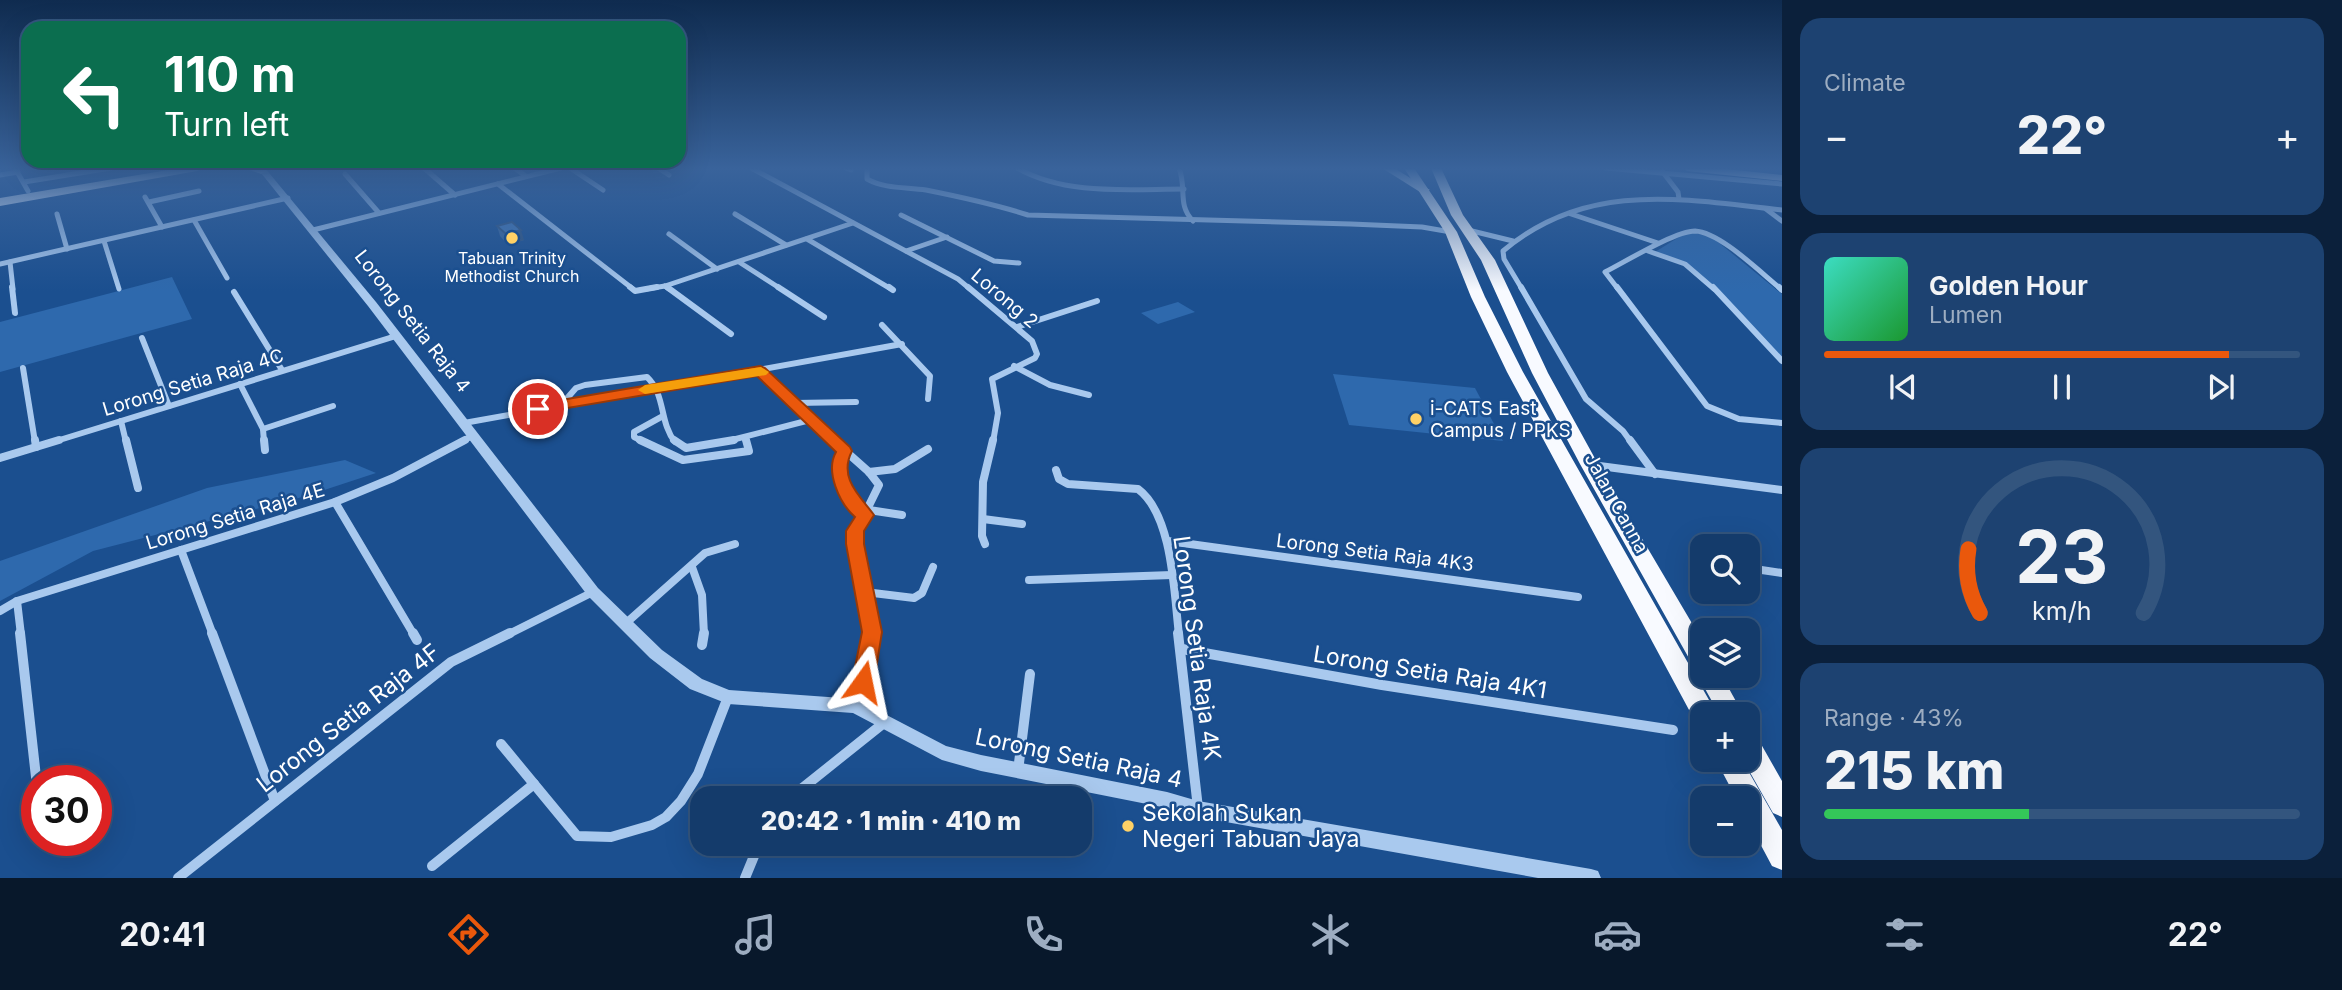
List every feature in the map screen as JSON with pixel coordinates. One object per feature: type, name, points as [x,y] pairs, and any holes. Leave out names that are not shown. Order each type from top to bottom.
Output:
[{"type":"highway","name":"Jalan Canna","points":[[1441,209],[1488,260],[1540,373],[1690,640]]},
{"type":"highway","name":"Jalan Canna","points":[[1454,209],[1478,297],[1513,368],[1697,702]]},
{"type":"highway","points":[[1760,766],[1782,805]]},
{"type":"highway","points":[[1736,772],[1782,857]]},
{"type":"street","points":[[152,209],[162,228]]},
{"type":"street","points":[[0,264],[241,209]]},
{"type":"street","name":"Lorong Setia Raja 4","points":[[297,209],[468,430]]},
{"type":"street","points":[[375,209],[379,214]]},
{"type":"street","points":[[313,230],[399,209]]},
{"type":"street","points":[[529,209],[631,290],[646,291],[853,223]]},
{"type":"street","name":"Lorong 2","points":[[827,209],[958,279],[1031,341],[1037,354],[1035,358],[992,379],[1000,411],[995,444],[986,466],[982,536],[985,544]]},
{"type":"street","points":[[1010,209],[1028,215],[1185,218],[1193,221],[1422,228],[1460,231],[1513,242]]},
{"type":"street","points":[[1182,209],[1185,218]]},
{"type":"street","points":[[1580,209],[1513,242],[1502,255],[1586,399],[1623,431],[1655,474]]},
{"type":"street","points":[[1766,209],[1782,221]]},
{"type":"street","points":[[57,214],[67,249]]},
{"type":"street","points":[[735,214],[786,246]]},
{"type":"street","points":[[1571,214],[1658,243]]},
{"type":"street","points":[[901,215],[994,261],[1019,263]]},
{"type":"street","points":[[194,220],[227,278]]},
{"type":"street","points":[[1782,290],[1709,234],[1686,232],[1658,243],[1648,251],[1605,272],[1707,406],[1739,419],[1782,424]]},
{"type":"street","points":[[669,234],[717,269]]},
{"type":"street","points":[[906,251],[947,237]]},
{"type":"street","points":[[807,239],[893,289]]},
{"type":"street","points":[[104,241],[119,289]]},
{"type":"street","points":[[1648,251],[1685,264],[1701,275],[1782,361]]},
{"type":"street","points":[[10,262],[15,313]]},
{"type":"street","points":[[739,262],[824,317]]},
{"type":"street","points":[[665,286],[731,334]]},
{"type":"street","points":[[234,292],[282,370]]},
{"type":"street","points":[[1017,327],[1097,301]]},
{"type":"street","points":[[882,325],[930,378],[928,399]]},
{"type":"street","name":"Lorong Setia Raja 4C","points":[[0,458],[396,336]]},
{"type":"street","points":[[142,338],[169,405]]},
{"type":"street","name":"Lorong Setia Raja 4E","points":[[0,611],[17,601],[335,502],[393,478],[468,430],[562,404],[902,344]]},
{"type":"street","points":[[1014,366],[1050,387],[1064,392],[1090,395]]},
{"type":"street","points":[[23,368],[36,447]]},
{"type":"street","points":[[468,430],[593,593],[624,624],[696,684],[728,697],[856,706],[869,658],[872,632],[855,531],[876,499],[879,485],[869,472],[760,371]]},
{"type":"street","points":[[562,404],[576,388],[585,385],[648,377],[659,387],[663,416],[679,446],[696,447],[746,438],[810,420]]},
{"type":"street","points":[[240,384],[263,429],[265,450]]},
{"type":"street","points":[[794,403],[856,402]]},
{"type":"street","points":[[263,429],[332,406]]},
{"type":"street","points":[[663,416],[643,425],[634,432],[634,437],[683,460],[749,451],[746,438]]},
{"type":"street","points":[[121,421],[138,488]]},
{"type":"street","points":[[869,472],[897,469],[928,449]]},
{"type":"street","points":[[844,451],[839,460],[841,480],[858,511],[902,515]]},
{"type":"street","points":[[1589,464],[1782,490]]},
{"type":"street","name":"Lorong Setia Raja 4K","points":[[1056,470],[1059,479],[1068,484],[1128,486],[1138,489],[1146,495],[1168,541],[1198,809]]},
{"type":"street","points":[[335,502],[417,640]]},
{"type":"street","points":[[983,519],[1022,524]]},
{"type":"street","name":"Lorong Setia Raja 4K3","points":[[1168,541],[1578,597]]},
{"type":"street","points":[[624,624],[692,567],[705,552],[735,544]]},
{"type":"street","points":[[181,550],[275,802]]},
{"type":"street","points":[[692,567],[699,579],[706,620],[702,645]]},
{"type":"street","points":[[865,592],[914,598],[922,593],[933,567]]},
{"type":"street","points":[[1760,570],[1782,573]]},
{"type":"street","points":[[1029,580],[1172,575]]},
{"type":"street","name":"Lorong Setia Raja 4F","points":[[178,878],[451,662],[593,593]]},
{"type":"street","points":[[17,601],[35,765]]},
{"type":"street","name":"Lorong Setia Raja 4K1","points":[[1182,649],[1382,685],[1673,730]]},
{"type":"street","points":[[1018,772],[1030,674]]},
{"type":"street","points":[[501,744],[578,836],[589,839],[617,836],[656,823],[670,813],[700,769],[728,697]]},
{"type":"street","name":"Lorong Setia Raja 4","points":[[856,706],[942,752],[1018,772],[1167,800],[1198,809],[1591,878]]},
{"type":"street","points":[[805,786],[886,722]]},
{"type":"street","points":[[432,866],[534,783]]},
{"type":"street","points":[[745,878],[754,856]]},
{"type":"shaded area","points":[[1695,233],[1713,238],[1782,294],[1782,358],[1686,264],[1655,252],[1684,234]]},
{"type":"shaded area","points":[[172,277],[192,319],[0,372],[0,322]]},
{"type":"shaded area","points":[[1178,302],[1195,312],[1158,324],[1141,313]]},
{"type":"shaded area","points":[[1333,374],[1475,388],[1503,441],[1349,425]]},
{"type":"shaded area","points":[[345,460],[376,473],[306,496],[93,551],[0,601],[0,561],[207,488]]},
{"type":"building","points":[[512,222],[521,230],[506,234],[497,226]]},
{"type":"slow traffic","points":[[645,390],[761,372]]},
{"type":"place","name":"Tabuan Trinity Methodist Church","points":[[512,238]]},
{"type":"place","name":"i-CATS East Campus / PPKS","points":[[1416,419]]},
{"type":"place","name":"Sekolah Sukan Negeri Tabuan Jaya","points":[[1128,826]]},
{"type":"route","points":[[538,409],[760,371],[844,451],[839,460],[841,480],[858,511],[865,515],[855,531],[855,544],[872,632],[863,682]]}]
